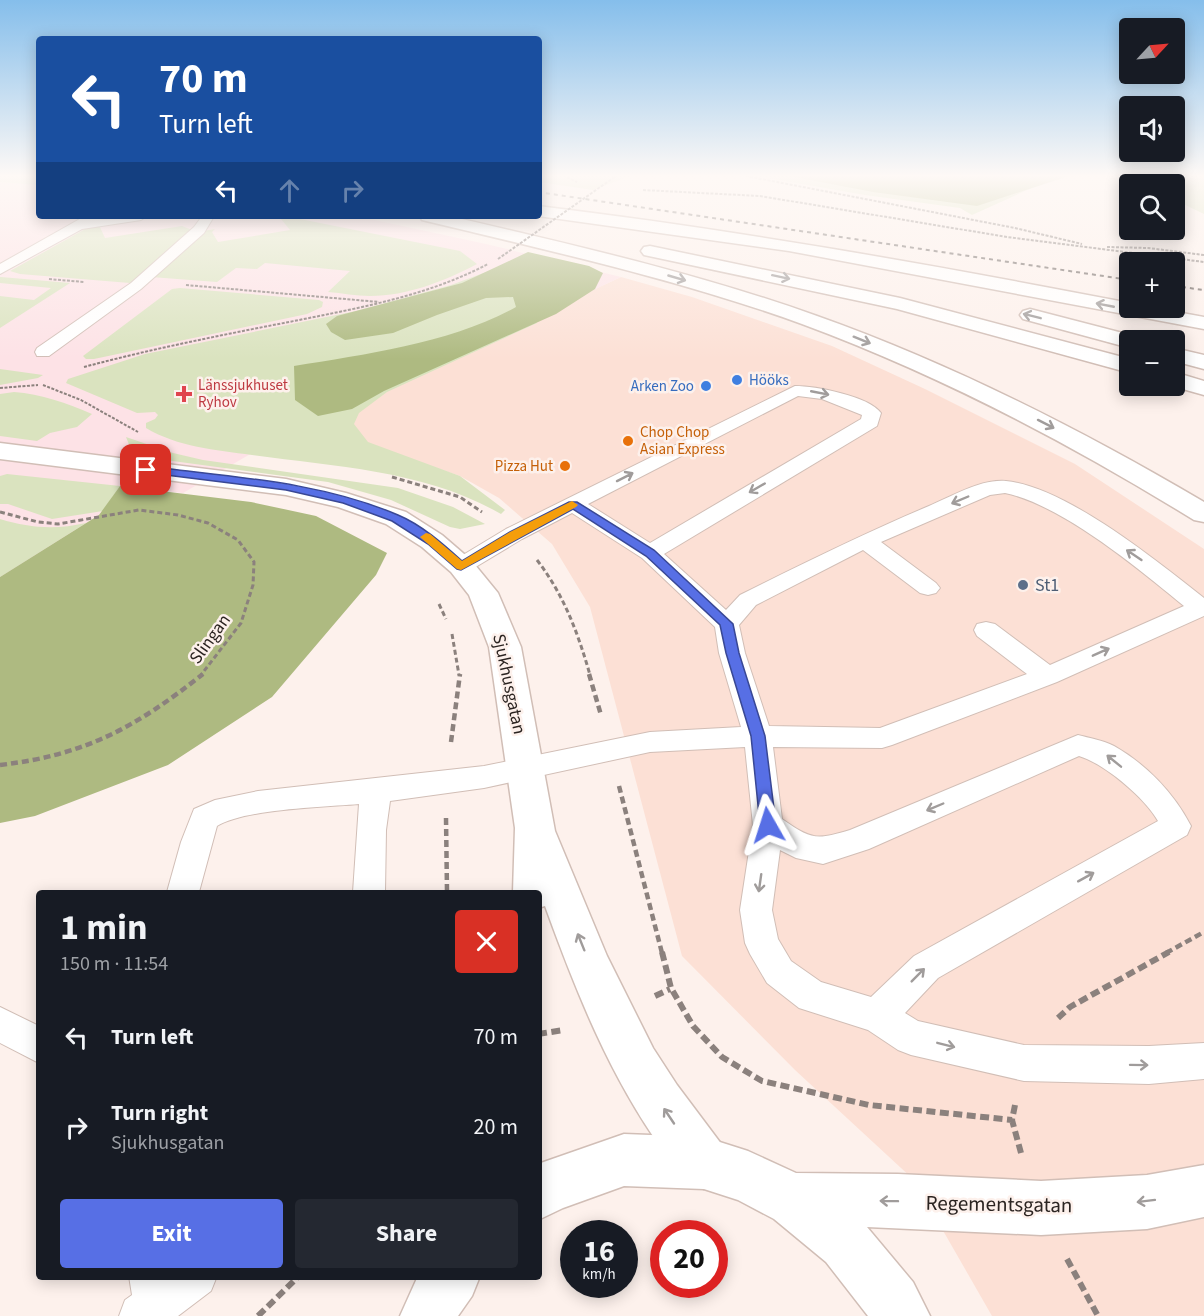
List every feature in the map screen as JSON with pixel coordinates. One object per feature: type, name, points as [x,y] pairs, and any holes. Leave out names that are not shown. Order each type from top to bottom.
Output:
[{"type":"main road","points":[[510,236],[658,273],[761,304],[848,335],[950,378],[1051,426],[1107,456],[1204,514]]},
{"type":"main road","points":[[568,236],[781,277],[900,304],[1119,363]]},
{"type":"main road","points":[[667,236],[792,260],[917,288]]},
{"type":"main road","points":[[734,236],[1204,323]]},
{"type":"main road","points":[[1015,312],[1119,339]]},
{"type":"main road","points":[[1185,357],[1204,362]]},
{"type":"main road","points":[[1185,382],[1204,388]]},
{"type":"main road","name":"Sjukhusgatan","points":[[0,451],[286,487],[346,501],[396,518],[432,541],[461,566],[483,593],[505,647],[535,828],[534,890]]},
{"type":"main road","name":"Sjukhusgatan","points":[[535,828],[611,1016],[636,1066],[669,1118],[704,1162]]},
{"type":"main road","points":[[542,1191],[547,1187],[624,1160],[704,1162],[748,1177],[793,1200],[845,1243],[893,1302],[901,1316]]},
{"type":"main road","name":"Regementsgatan","points":[[793,1200],[898,1201],[1041,1208],[1147,1202],[1204,1191]]},
{"type":"lane","points":[[0,270],[58,236]]},
{"type":"lane","points":[[43,352],[136,286],[192,236]]},
{"type":"lane","points":[[461,566],[514,534],[795,391],[817,391],[842,399],[872,413],[870,422],[650,553]]},
{"type":"lane","points":[[184,890],[204,819],[214,810],[446,782],[526,769],[650,742],[758,736],[882,738],[1048,676],[1203,609],[1146,564],[1088,524],[1030,492],[1005,487],[986,489],[865,541],[748,600],[727,624]]},
{"type":"lane","points":[[573,504],[650,553],[727,624],[732,653],[758,736],[768,825],[756,910],[762,943],[779,972],[811,996],[877,1016],[911,1037],[1024,1063],[1149,1065],[1204,1061]]},
{"type":"lane","points":[[865,541],[928,588]]},
{"type":"lane","points":[[986,630],[1048,676]]},
{"type":"lane","points":[[768,825],[796,845],[823,851],[858,840],[1078,745],[1103,753],[1163,802],[1176,826],[926,967],[877,1016]]},
{"type":"lane","points":[[369,890],[371,830],[376,791]]},
{"type":"lane","points":[[0,1024],[36,1043]]},
{"type":"lane","points":[[149,1300],[188,1280]]},
{"type":"path","points":[[77,369],[141,352],[386,302],[463,277],[498,258],[529,236]]},
{"type":"path","points":[[1003,236],[1204,262]]},
{"type":"path","points":[[1050,236],[1093,247],[1137,247],[1204,255]]},
{"type":"path","points":[[45,278],[136,286],[159,282],[386,302]]},
{"type":"path","points":[[0,388],[43,385],[50,381]]},
{"type":"path","name":"Slingan","points":[[0,512],[38,522],[58,524],[139,510],[178,515],[208,524],[238,540],[254,562],[253,585],[241,623],[206,672],[158,709],[101,741],[34,761],[0,765]]},
{"type":"path","points":[[436,597],[452,629],[460,671],[446,782],[447,890]]},
{"type":"path","points":[[670,988],[693,1026],[722,1057],[762,1081],[869,1105],[1012,1120],[1024,1063],[1037,1036],[1070,1007],[1204,932]]},
{"type":"path","points":[[258,1316],[295,1280]]},
{"type":"shaded area","name":"Länssjukhuset Ryhov","points":[[0,236],[451,236],[621,277],[278,438],[183,493],[120,486],[99,515],[0,577]]},
{"type":"shaded area","points":[[621,277],[692,297],[832,346],[925,389],[1075,464],[1204,549],[1204,1316],[992,1316],[914,1180],[795,1070],[682,956],[590,607],[552,544],[499,498],[460,476],[306,423]]},
{"type":"green space","points":[[72,236],[184,236],[130,283],[20,274],[10,271]]},
{"type":"green space","points":[[197,236],[215,236],[218,242],[252,236],[387,236],[460,251],[477,264],[452,276],[412,290],[370,296],[328,292],[350,271],[265,263],[257,269],[236,268],[217,282],[151,277]]},
{"type":"green space","points":[[528,252],[589,266],[603,273],[595,289],[556,314],[384,391],[352,409],[318,416],[295,400],[294,366],[408,346],[464,330],[516,307],[513,297],[486,298],[393,333],[345,340],[331,332],[326,324],[337,316],[462,283]]},
{"type":"green space","points":[[505,265],[537,323],[387,392],[359,413],[354,424],[368,442],[460,476],[505,510],[501,514],[472,499],[411,479],[348,467],[184,444],[146,428],[146,423],[158,415],[155,412],[137,413],[66,383],[68,379],[145,354],[356,311],[451,285]]},
{"type":"green space","points":[[0,277],[70,283],[0,328],[0,296],[34,300],[51,288],[0,283]]},
{"type":"green space","points":[[172,289],[323,302],[322,307],[307,314],[94,359],[86,359],[83,356]]},
{"type":"green space","points":[[0,369],[43,375],[0,385]]},
{"type":"green space","points":[[14,392],[54,400],[92,414],[77,427],[50,433],[37,441],[0,436],[0,394]]},
{"type":"green space","points":[[126,437],[173,453],[203,460],[398,488],[453,507],[485,524],[460,529],[450,527],[391,500],[328,482],[128,455],[130,447]]},
{"type":"green space","points":[[7,474],[120,486],[103,511],[52,519],[8,504],[0,504],[0,476]]},
{"type":"green space","points":[[120,486],[251,502],[316,516],[387,553],[376,575],[272,697],[168,765],[35,816],[0,823],[0,577],[99,515]]},
{"type":"green space","points":[[0,519],[43,527],[64,527],[86,523],[0,577]]},
{"type":"railway","points":[[837,236],[1119,278]]},
{"type":"railway","points":[[1185,287],[1204,290]]},
{"type":"slow traffic","points":[[426,537],[461,566],[514,534],[572,505]]},
{"type":"place","name":"Hööks","points":[[737,380]]},
{"type":"place","name":"Arken Zoo","points":[[706,386]]},
{"type":"place","name":"Länssjukhuset Ryhov","points":[[184,394]]},
{"type":"place","name":"Chop Chop Asian Express","points":[[628,441]]},
{"type":"place","name":"Pizza Hut","points":[[565,466]]},
{"type":"place","name":"St1","points":[[1023,585]]},
{"type":"route","points":[[146,470],[286,487],[346,501],[396,518],[432,541],[461,566],[514,534],[573,504],[650,553],[727,624],[732,653],[758,736],[768,825]]}]
